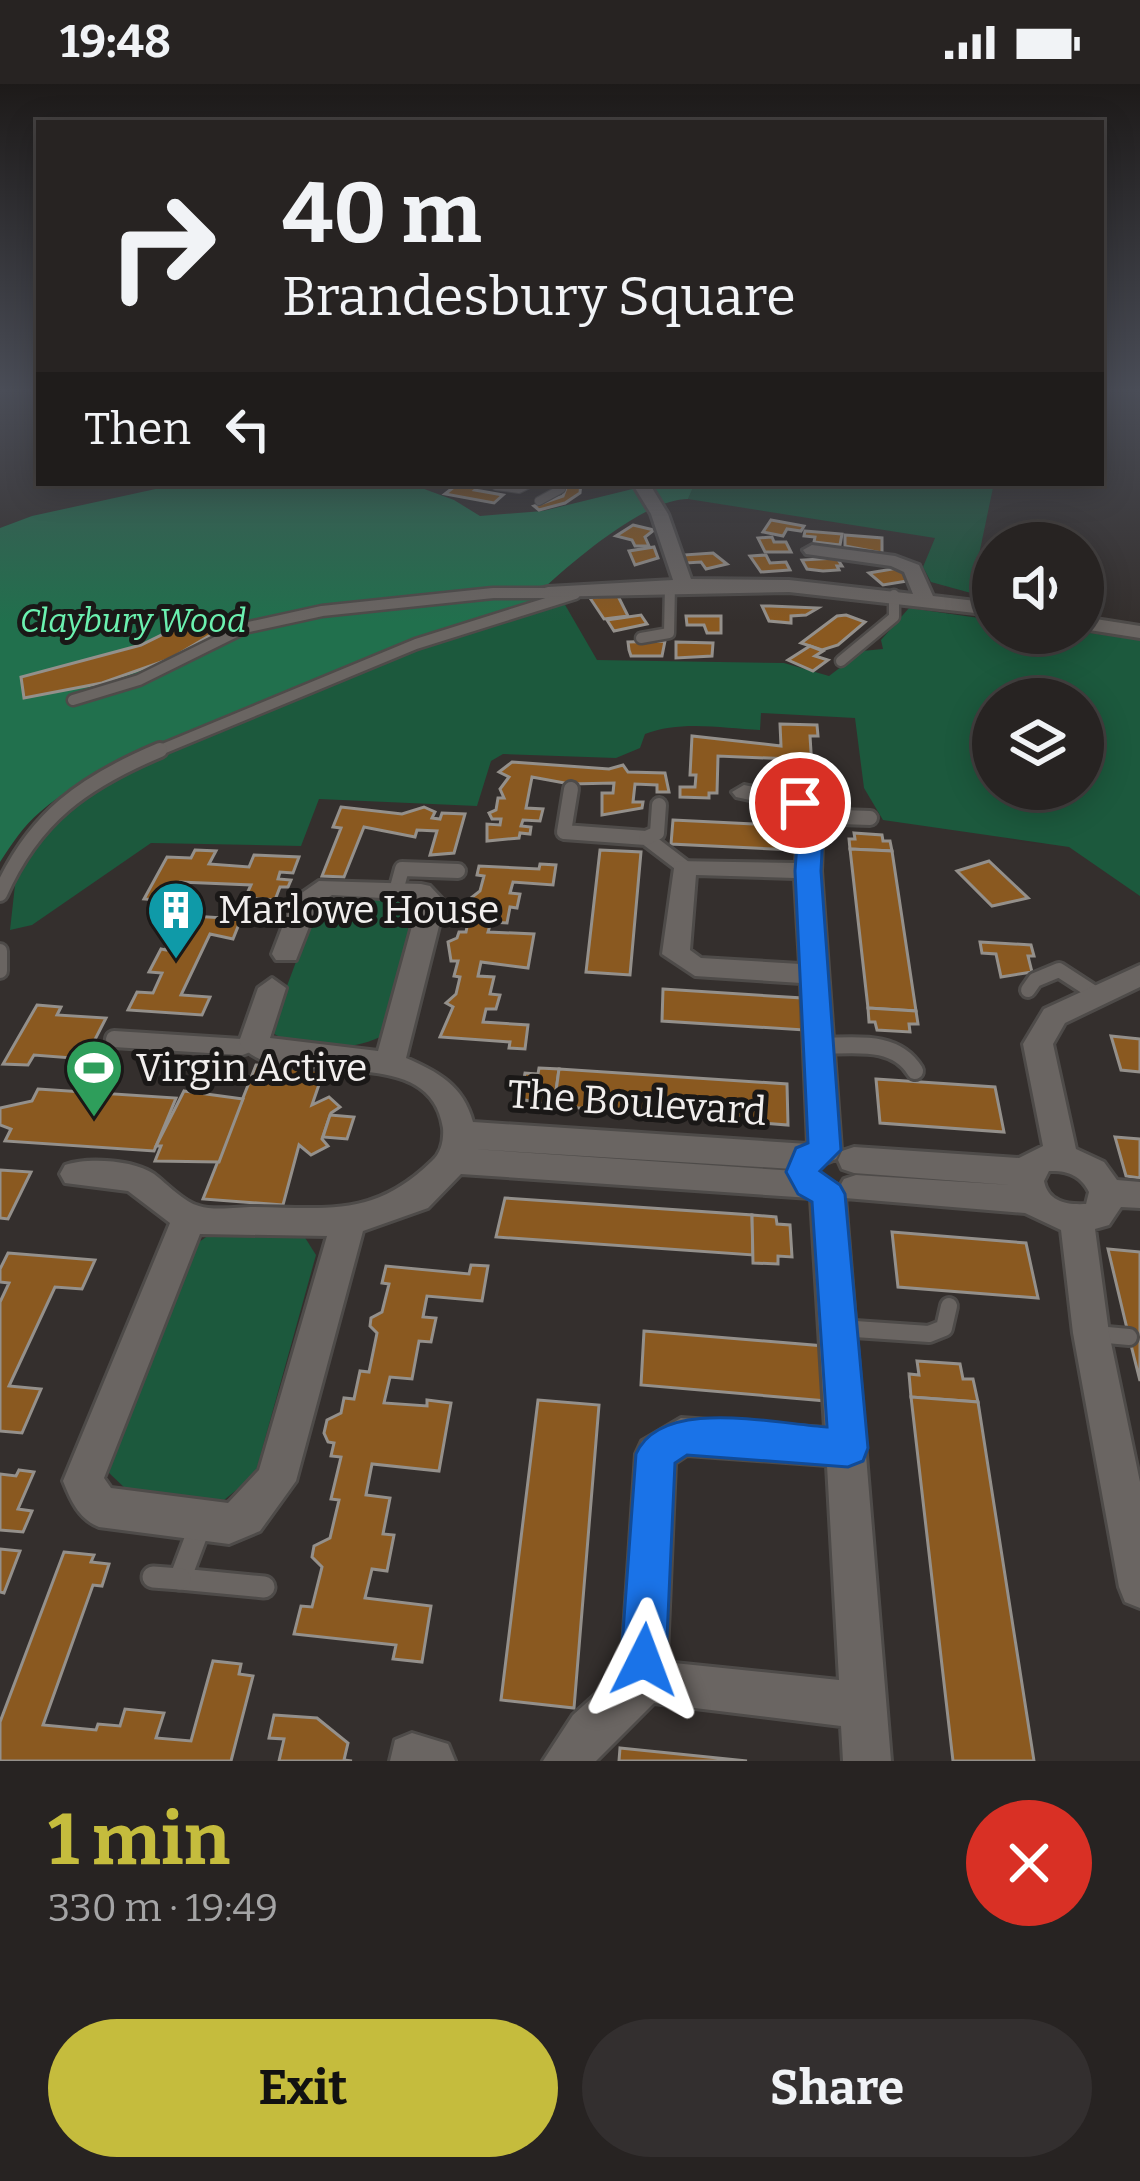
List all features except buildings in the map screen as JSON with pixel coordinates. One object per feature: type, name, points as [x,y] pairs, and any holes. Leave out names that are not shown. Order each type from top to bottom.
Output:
[{"type":"street","points":[[643,486],[656,499],[677,585]]},
{"type":"street","points":[[812,550],[895,561],[912,569],[924,598]]},
{"type":"street","points":[[548,592],[677,585],[789,586],[972,606]]},
{"type":"street","points":[[1104,626],[1140,632]]},
{"type":"street","points":[[744,792],[800,803],[811,815],[808,871],[867,1761]]},
{"type":"street","points":[[808,871],[684,867],[676,954],[695,967],[815,974]]},
{"type":"street","points":[[286,954],[306,899],[328,887],[421,892],[432,902],[391,1063]]},
{"type":"street","points":[[1062,1158],[1038,1044],[1054,1016],[1140,975]]},
{"type":"street","points":[[77,1174],[136,1179],[191,1220],[348,1222],[416,1198],[457,1147],[454,1110],[435,1084],[391,1063],[268,1051],[254,1042],[272,988]]},
{"type":"street","name":"The Boulevard","points":[[457,1147],[1031,1186]]},
{"type":"street","points":[[1062,1158],[1091,1170],[1123,1194],[1097,1214],[1077,1220],[1056,1215],[1031,1186],[1043,1159],[1062,1158]]},
{"type":"street","points":[[191,1220],[180,1236],[82,1481],[99,1507],[229,1524],[245,1517],[277,1481],[348,1222]]},
{"type":"street","points":[[1077,1220],[1110,1335],[1140,1588]]},
{"type":"street","points":[[848,1448],[681,1436],[656,1454],[644,1660],[662,1684],[864,1705]]},
{"type":"street","points":[[567,1761],[590,1731],[651,1675]]},
{"type":"lane","points":[[538,501],[555,496],[560,486]]},
{"type":"lane","points":[[640,638],[669,633],[677,585]]},
{"type":"lane","points":[[73,700],[140,680],[244,628],[322,611],[493,593],[548,592]]},
{"type":"lane","points":[[0,894],[16,858],[68,797],[127,764],[416,644],[575,594]]},
{"type":"lane","points":[[841,661],[894,616],[894,596]]},
{"type":"lane","points":[[572,789],[563,832],[646,838],[657,833],[659,805]]},
{"type":"lane","points":[[811,815],[870,818]]},
{"type":"lane","points":[[646,838],[684,867]]},
{"type":"lane","points":[[396,891],[402,868],[458,871]]},
{"type":"lane","points":[[0,951],[0,971]]},
{"type":"lane","points":[[1028,990],[1035,980],[1059,970],[1096,994]]},
{"type":"lane","points":[[114,1039],[241,1047],[254,1042]]},
{"type":"lane","points":[[820,1046],[893,1049],[908,1057],[915,1071]]},
{"type":"lane","points":[[839,1328],[929,1334],[944,1328],[949,1306]]},
{"type":"lane","points":[[180,1579],[201,1521]]},
{"type":"lane","points":[[153,1577],[264,1587]]},
{"type":"green space","name":"Claybury Wood","points":[[169,486],[416,486],[480,516],[543,511],[645,486],[694,486],[688,499],[633,519],[575,561],[545,587],[555,596],[376,655],[77,785],[23,829],[0,862],[0,528],[32,516]]},
{"type":"green space","points":[[694,486],[993,486],[986,522],[972,522],[971,593],[931,582],[923,567],[935,538],[688,499]]},
{"type":"green space","points":[[564,603],[597,660],[784,663],[829,676],[862,651],[883,649],[881,640],[909,608],[972,617],[972,654],[1104,654],[1104,635],[1140,640],[1140,896],[1069,847],[883,820],[864,788],[855,718],[761,713],[760,730],[673,727],[645,734],[640,748],[616,758],[503,754],[491,761],[477,806],[319,799],[301,846],[151,843],[32,925],[10,930],[24,857],[76,800],[136,767],[506,616]]},
{"type":"green space","points":[[338,895],[401,900],[416,913],[380,1037],[339,1047],[309,1047],[270,1031],[317,906]]},
{"type":"green space","points":[[216,1230],[304,1236],[316,1255],[255,1475],[224,1500],[127,1490],[107,1471],[192,1247]]},
{"type":"place","name":"Marlowe House","points":[[176,961]]},
{"type":"place","name":"Virgin Active","points":[[94,1119]]},
{"type":"route","points":[[644,1660],[656,1454],[681,1436],[848,1448],[828,1194],[810,1185],[803,1172],[808,1157],[825,1150],[808,871],[811,815],[800,803]]}]
